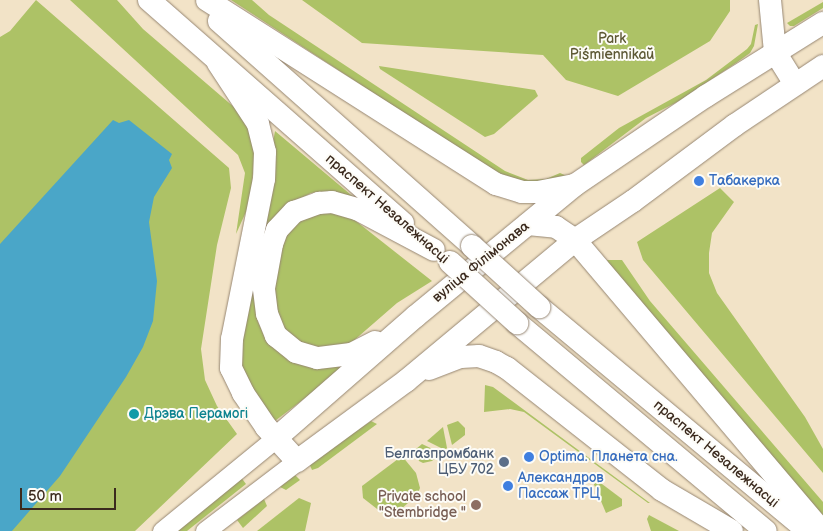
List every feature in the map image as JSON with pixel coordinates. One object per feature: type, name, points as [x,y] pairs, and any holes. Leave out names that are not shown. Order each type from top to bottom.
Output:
[{"type":"main road","name":"праспект Незалежнасці","points":[[149,0],[218,63],[517,322],[766,531]]},
{"type":"main road","name":"праспект Незалежнасці","points":[[196,0],[539,306],[809,531]]},
{"type":"main road","points":[[207,0],[496,184],[522,192],[538,192],[575,185]]},
{"type":"main road","points":[[770,0],[775,52],[795,84]]},
{"type":"main road","name":"вуліца Філімонава","points":[[275,439],[416,316],[575,185],[775,52],[823,23]]},
{"type":"main road","points":[[218,63],[258,124],[264,145],[264,179],[253,225],[231,355],[235,379],[275,439],[297,461],[406,381],[575,240],[633,201],[735,124],[823,66]]},
{"type":"main road","points":[[416,316],[351,354],[317,358],[296,352],[276,336],[266,314],[264,288],[272,244],[277,230],[294,212],[319,203],[332,202],[357,210],[442,256]]},
{"type":"main road","points":[[528,224],[556,227],[575,240],[822,531]]},
{"type":"main road","points":[[406,381],[461,357],[488,358],[507,368],[662,490],[732,531]]},
{"type":"street","name":"вуліца Філімонава","points":[[162,531],[275,439]]},
{"type":"street","points":[[205,531],[297,461]]},
{"type":"green space","points":[[36,0],[229,168],[231,188],[217,245],[201,349],[205,380],[217,406],[237,434],[135,531],[0,531],[0,37],[10,31]]},
{"type":"green space","points":[[70,0],[117,0],[143,29],[242,114],[256,143],[250,203],[236,234],[245,173],[238,155]]},
{"type":"green space","points":[[231,0],[252,0],[269,15],[505,171],[528,180],[546,179],[560,173],[567,176],[550,186],[508,181]]},
{"type":"green space","name":"Park Piśmiennikaŭ","points":[[302,0],[730,0],[730,11],[710,41],[618,96],[566,80],[543,55],[362,43]]},
{"type":"green space","points":[[823,2],[823,8],[794,26],[790,26],[787,23]]},
{"type":"green space","points":[[758,24],[754,46],[750,53],[679,101],[646,118],[584,165],[581,162],[581,158],[619,128],[706,80],[747,49],[751,44],[755,25]]},
{"type":"green space","points":[[379,66],[535,90],[538,96],[494,134],[485,137],[380,69]]},
{"type":"green space","points":[[275,131],[363,205],[320,192],[311,193],[290,204],[254,293],[258,322],[264,334],[351,363],[271,424],[239,380],[243,306]]},
{"type":"green space","points":[[720,188],[734,202],[712,233],[709,273],[717,293],[805,417],[823,449],[823,473],[643,260],[637,242]]},
{"type":"green space","points":[[320,209],[347,214],[432,281],[397,303],[351,343],[334,349],[305,346],[277,326],[270,307],[286,229]]},
{"type":"green space","points":[[607,260],[622,260],[650,301],[823,502],[823,520],[610,266]]},
{"type":"green space","points":[[485,385],[493,387],[650,503],[524,412],[510,409],[484,412]]},
{"type":"green space","points":[[371,421],[377,424],[318,468],[312,470],[309,463]]},
{"type":"green space","points":[[458,421],[465,428],[465,435],[452,445],[447,425]]},
{"type":"green space","points":[[443,427],[447,448],[445,450],[427,441]]},
{"type":"green space","points":[[422,444],[441,453],[432,461],[423,463],[419,461],[416,453],[416,449]]},
{"type":"green space","points":[[402,456],[416,473],[420,488],[417,495],[390,519],[363,498],[362,486]]},
{"type":"green space","points":[[295,475],[300,480],[286,490],[280,487]]},
{"type":"green space","points":[[590,475],[622,499],[622,506],[606,513]]},
{"type":"green space","points":[[240,476],[246,484],[187,531],[173,531]]},
{"type":"green space","points":[[299,498],[311,503],[305,531],[257,531]]},
{"type":"green space","points":[[264,499],[267,506],[243,528],[237,520]]},
{"type":"green space","points":[[649,515],[679,531],[651,531],[647,519]]},
{"type":"water","points":[[113,120],[119,123],[129,120],[172,154],[169,160],[172,168],[154,197],[149,222],[157,281],[153,321],[143,347],[126,377],[60,476],[12,531],[0,531],[0,244]]},
{"type":"place","name":"Табакерка","points":[[699,181]]},
{"type":"place","name":"Дрэва Перамогі","points":[[134,414]]},
{"type":"place","name":"Optima. Планета сна.","points":[[529,457]]},
{"type":"place","name":"Белгазпромбанк ЦБУ 702","points":[[504,462]]},
{"type":"place","name":"Александров Пассаж ТРЦ","points":[[508,486]]},
{"type":"place","name":"Private school \"Stembridge \"","points":[[476,505]]}]
